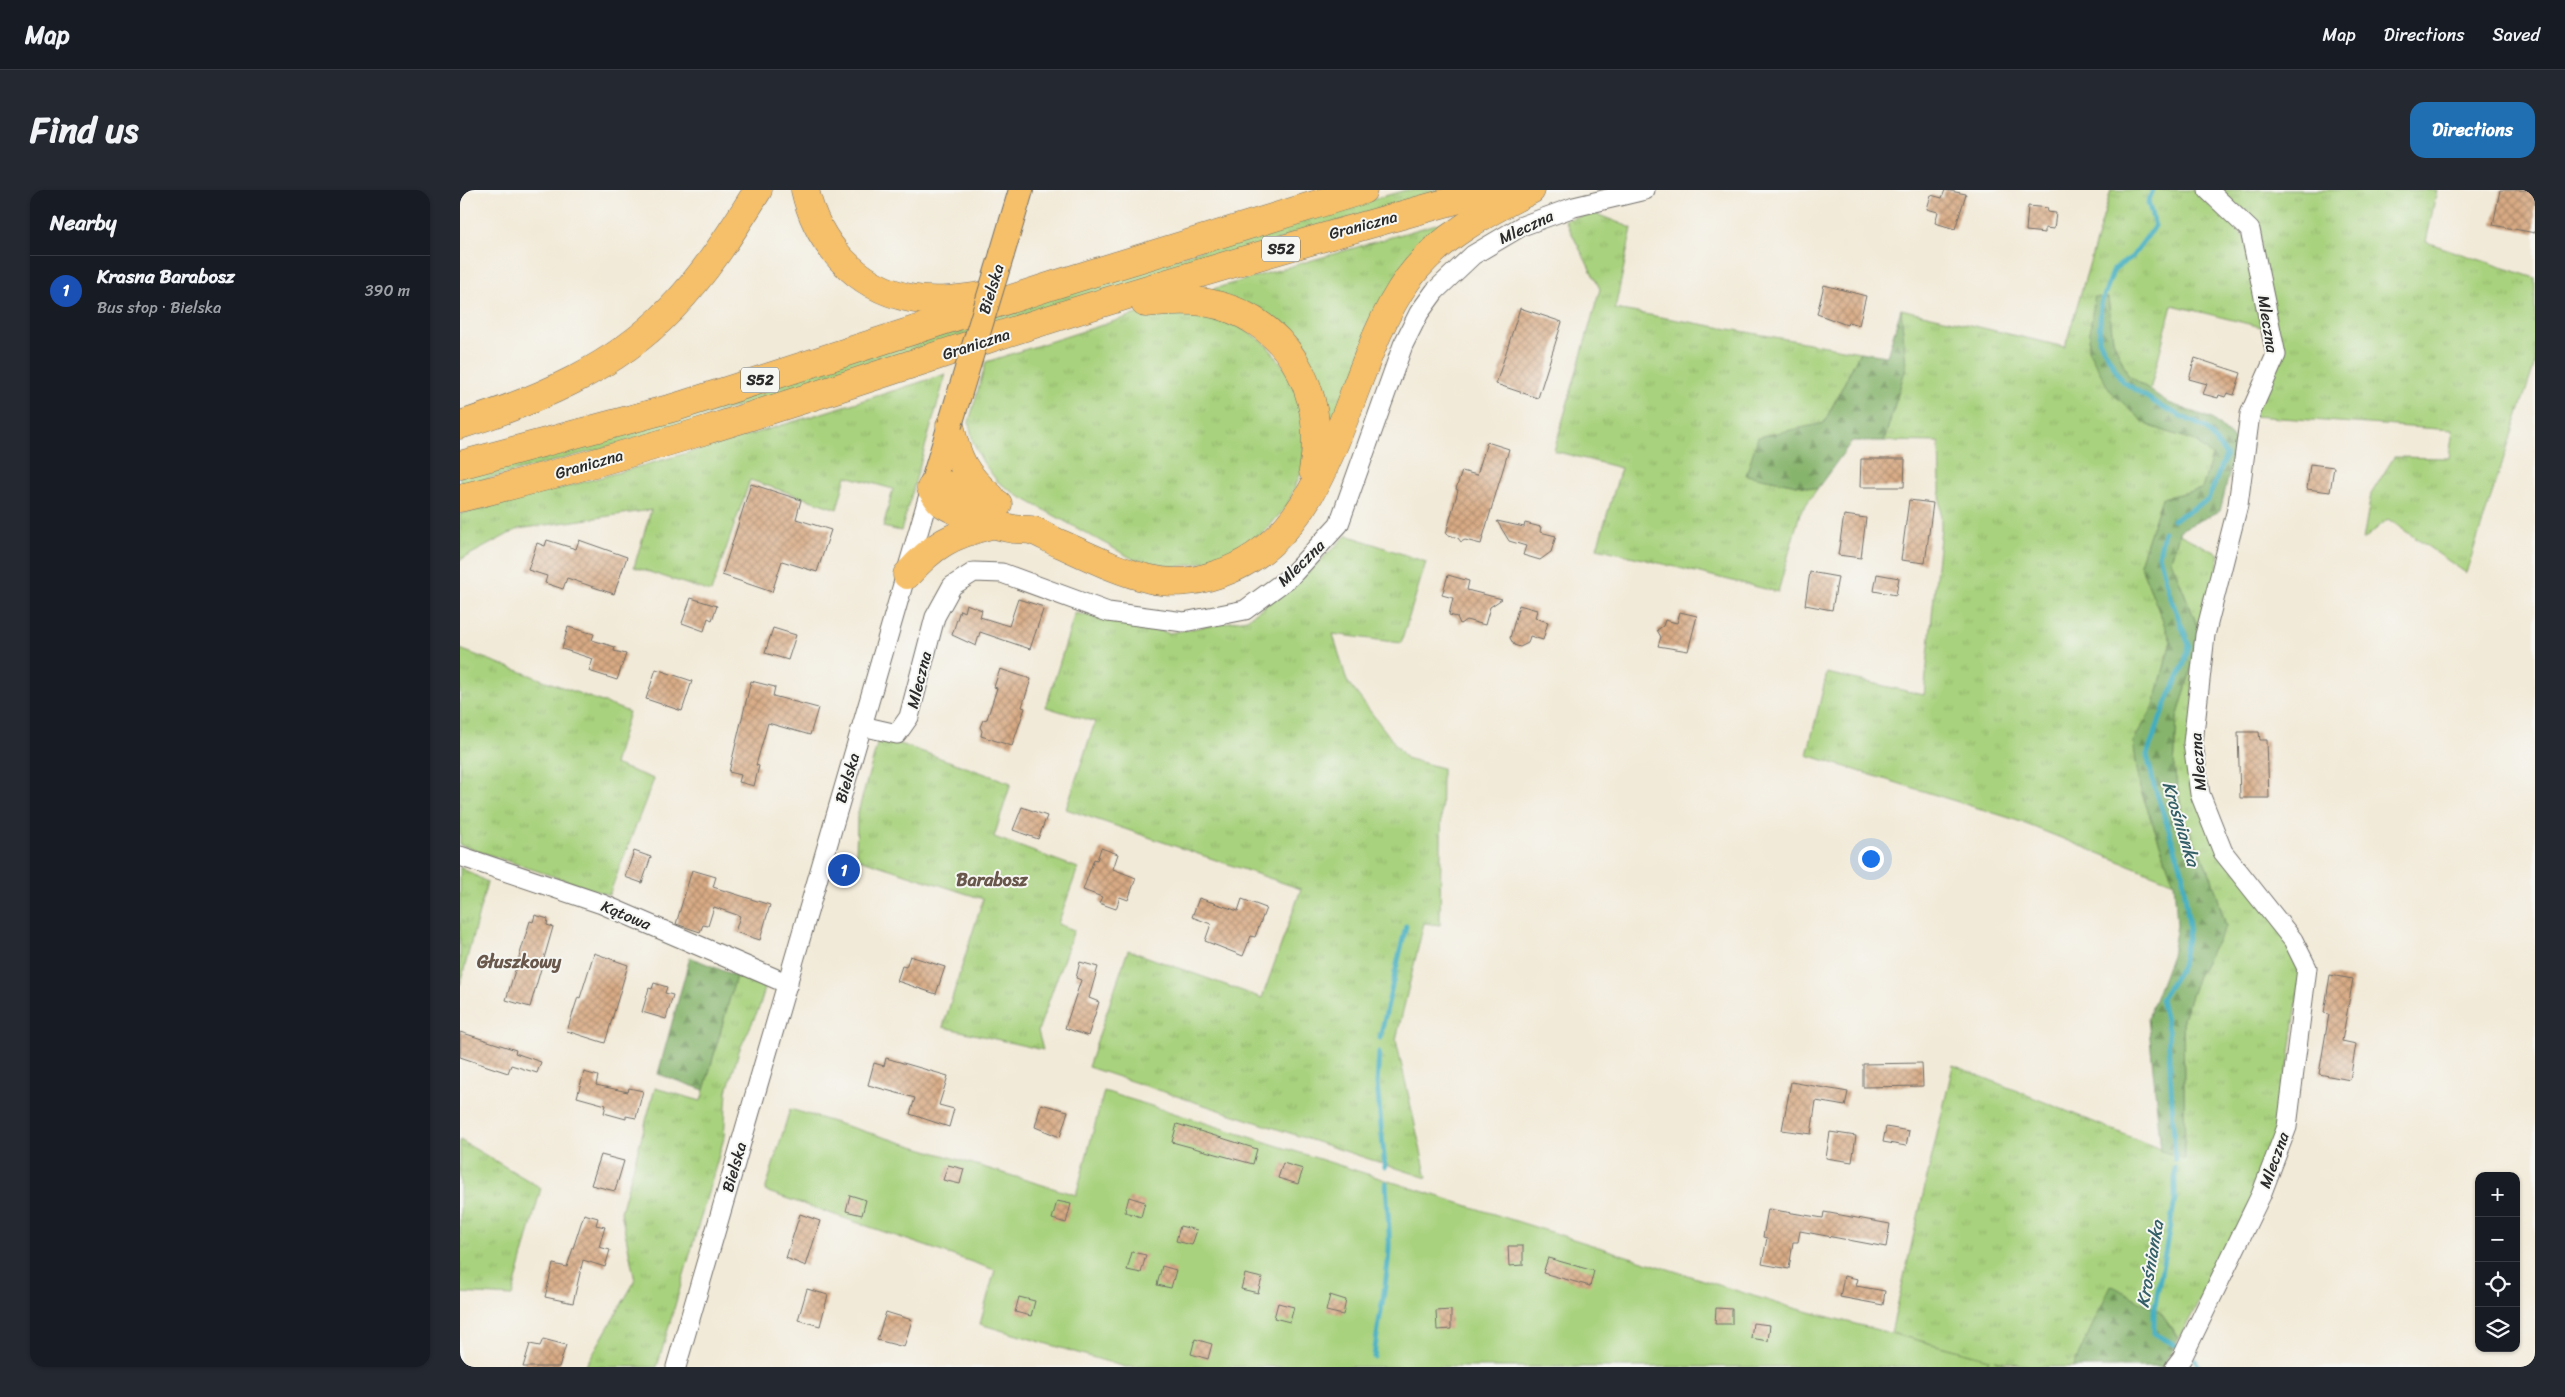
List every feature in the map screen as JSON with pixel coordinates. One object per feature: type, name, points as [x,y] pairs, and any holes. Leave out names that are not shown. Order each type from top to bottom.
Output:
[{"type":"highway","points":[[460,425],[548,392],[608,360],[639,338],[670,310],[693,285],[758,190]]},
{"type":"highway","points":[[805,190],[816,224],[844,264],[862,278],[885,290],[910,298],[937,300],[962,299],[1057,284]]},
{"type":"highway","name":"Graniczna","points":[[460,465],[676,407],[1057,284],[1364,190]]},
{"type":"highway","name":"Graniczna","points":[[460,498],[607,459],[785,406],[1072,313],[1324,236],[1492,190]]},
{"type":"highway","points":[[931,488],[941,502],[995,514],[1128,572],[1151,579],[1191,581],[1227,572],[1258,555],[1283,534],[1301,508],[1336,438],[1382,322],[1408,279],[1426,258],[1478,217],[1531,190]]},
{"type":"highway","points":[[1072,313],[1157,302],[1203,302],[1240,313],[1255,321],[1271,334],[1284,348],[1304,377],[1315,415],[1317,436],[1315,460],[1310,485],[1301,508]]},
{"type":"highway","points":[[950,425],[955,450],[967,473],[995,514]]},
{"type":"highway","points":[[907,575],[925,554],[940,543],[995,514]]},
{"type":"main road","name":"Bielska","points":[[931,488],[1021,190]]},
{"type":"street","name":"Mleczna","points":[[862,726],[897,734],[909,717],[935,617],[952,586],[974,572],[1002,573],[1108,612],[1184,622],[1245,610],[1290,577],[1339,524],[1403,345],[1418,313],[1435,291],[1473,255],[1522,226],[1574,207],[1645,190]]},
{"type":"street","name":"Mleczna","points":[[2175,1367],[2182,1358],[2261,1195],[2287,1127],[2308,968],[2293,940],[2223,852],[2200,794],[2197,777],[2193,743],[2205,635],[2238,505],[2250,414],[2276,355],[2250,230],[2208,190]]},
{"type":"street","name":"Bielska","points":[[676,1367],[931,488]]},
{"type":"street","name":"Kątowa","points":[[460,856],[602,904],[788,984]]},
{"type":"green space","points":[[1406,190],[1442,190],[608,447],[460,486],[460,476],[1304,219]]},
{"type":"green space","points":[[2111,190],[2192,190],[2245,238],[2265,328],[2172,305],[2150,390],[2128,375],[2113,340],[2108,298],[2094,298],[2088,350],[2147,425],[2195,441],[2212,456],[2202,489],[2162,498],[2140,564],[2171,641],[2154,706],[2133,742],[2140,788],[2174,883],[2013,819],[1807,755],[1827,673],[1924,695],[1941,527],[1939,442],[1884,441],[1906,367],[1901,309],[2065,347]]},
{"type":"green space","points":[[2213,190],[2437,190],[2426,242],[2535,278],[2535,363],[2466,573],[2388,519],[2363,540],[2371,494],[2394,457],[2449,458],[2453,430],[2253,416],[2282,354],[2255,230]]},
{"type":"green space","points":[[1594,213],[1632,228],[1615,309],[1860,352],[1824,423],[1747,475],[1817,489],[1800,513],[1778,592],[1597,548],[1621,468],[1554,451],[1600,289],[1565,220]]},
{"type":"green space","points":[[1450,220],[1452,222],[1328,433],[1320,390],[1213,289]]},
{"type":"green space","points":[[2094,297],[2108,298],[2113,340],[2128,375],[2169,403],[2212,419],[2237,442],[2220,511],[2180,530],[2171,560],[2199,630],[2196,653],[2177,718],[2174,768],[2183,817],[2212,878],[2226,926],[2198,976],[2183,1018],[2185,1159],[2161,1151],[2148,1018],[2172,955],[2177,925],[2174,883],[2140,788],[2133,742],[2154,706],[2171,641],[2140,564],[2162,498],[2202,489],[2212,456],[2195,441],[2147,425],[2110,391],[2088,350]]},
{"type":"green space","points":[[1901,309],[1906,367],[1884,441],[1852,441],[1817,489],[1746,475],[1758,437],[1824,423],[1860,352],[1887,356]]},
{"type":"green space","points":[[1189,312],[1236,324],[1265,343],[1288,372],[1300,398],[1305,435],[1303,468],[1287,506],[1260,537],[1224,559],[1176,567],[1133,559],[1017,495],[997,481],[983,462],[973,443],[969,422],[986,362],[1140,313]]},
{"type":"green space","points":[[946,374],[901,531],[883,527],[893,489],[846,476],[837,509],[750,480],[711,592],[634,567],[651,510],[518,529],[460,560],[460,514],[704,448]]},
{"type":"green space","points":[[2179,534],[2219,554],[2192,782],[2287,941],[2301,974],[2280,1124],[2259,1189],[2179,1339],[2160,1312],[2112,1286],[2073,1367],[2036,1367],[1994,1360],[2015,1367],[1986,1367],[1989,1359],[1891,1333],[1953,1065],[2185,1159],[2183,1018],[2198,976],[2226,926],[2212,878],[2183,817],[2174,768],[2177,718],[2196,653],[2199,630],[2171,560]]},
{"type":"green space","points":[[1347,535],[1426,562],[1401,643],[1333,634],[1347,681],[1406,758],[1442,768],[1440,925],[1424,923],[1396,1040],[1427,1178],[1088,1067],[1128,950],[1262,998],[1301,889],[1066,809],[1095,722],[1046,707],[1075,613],[1169,633],[1247,619],[1303,577]]},
{"type":"green space","points":[[460,649],[629,712],[614,764],[654,779],[609,895],[460,845]]},
{"type":"green space","points":[[878,741],[892,741],[1011,783],[994,837],[1078,868],[1058,924],[1074,930],[1038,1031],[1043,1050],[943,1027],[983,899],[856,858],[857,816]]},
{"type":"green space","points":[[460,867],[487,882],[460,985]]},
{"type":"green space","points":[[690,957],[736,976],[704,1090],[658,1074]]},
{"type":"green space","points":[[736,976],[766,985],[759,1008],[739,1051],[727,1091],[724,1138],[657,1367],[585,1367],[635,1281],[621,1212],[655,1088],[701,1101]]},
{"type":"green space","points":[[1104,1091],[1779,1304],[1989,1359],[1986,1367],[1125,1367],[980,1324],[995,1270],[765,1191],[790,1109],[1076,1195]]},
{"type":"green space","points":[[460,1140],[541,1188],[512,1296],[460,1293]]},
{"type":"green space","points":[[2111,1285],[2160,1312],[2179,1339],[2162,1367],[2073,1367]]},
{"type":"building","points":[[1945,190],[1966,194],[1955,229],[1935,223],[1938,212],[1927,209],[1931,195],[1942,198]]},
{"type":"building","points":[[2500,190],[2535,190],[2535,233],[2493,225]]},
{"type":"building","points":[[2028,206],[2048,208],[2047,212],[2056,213],[2054,229],[2045,228],[2045,233],[2026,231]]},
{"type":"building","points":[[1824,285],[1866,296],[1859,325],[1848,322],[1847,325],[1817,314]]},
{"type":"building","points":[[1520,308],[1562,322],[1538,398],[1496,384]]},
{"type":"building","points":[[2195,358],[2241,373],[2234,395],[2227,393],[2225,397],[2219,395],[2218,398],[2203,394],[2207,384],[2189,379]]},
{"type":"building","points":[[1487,442],[1509,449],[1481,544],[1465,540],[1461,542],[1458,538],[1446,534],[1458,490],[1456,489],[1462,471],[1477,475]]},
{"type":"building","points":[[1861,459],[1905,459],[1904,487],[1860,487]]},
{"type":"building","points":[[2310,464],[2334,467],[2330,492],[2307,489]]},
{"type":"building","points":[[751,484],[801,500],[796,519],[831,530],[817,572],[782,561],[772,592],[722,575]]},
{"type":"building","points":[[1909,500],[1933,503],[1925,563],[1901,560]]},
{"type":"building","points":[[1844,515],[1866,518],[1861,558],[1838,555]]},
{"type":"building","points":[[1497,521],[1524,527],[1525,523],[1541,527],[1540,532],[1556,536],[1551,552],[1540,560],[1523,555],[1526,546],[1509,541]]},
{"type":"building","points":[[547,540],[576,549],[579,540],[627,557],[614,594],[567,578],[563,589],[545,583],[547,576],[528,570],[537,543],[545,546]]},
{"type":"building","points":[[1810,572],[1838,577],[1832,610],[1805,605]]},
{"type":"building","points":[[1877,574],[1899,578],[1896,595],[1874,591]]},
{"type":"building","points":[[1448,575],[1469,581],[1467,590],[1502,599],[1490,607],[1485,625],[1466,620],[1460,624],[1457,617],[1449,615],[1453,598],[1442,595]]},
{"type":"building","points":[[691,598],[717,606],[712,620],[708,618],[704,631],[682,623]]},
{"type":"building","points":[[1018,599],[1044,607],[1030,649],[980,632],[976,646],[952,635],[960,610],[964,612],[966,604],[982,610],[980,617],[1009,626]]},
{"type":"building","points":[[1519,605],[1537,610],[1535,618],[1548,622],[1543,640],[1530,636],[1528,643],[1520,647],[1514,645],[1510,638]]},
{"type":"building","points":[[1680,612],[1697,616],[1688,651],[1658,646],[1661,637],[1657,630],[1663,626],[1665,620],[1677,623]]},
{"type":"building","points":[[568,627],[594,634],[592,640],[615,647],[614,651],[626,654],[617,680],[589,671],[593,659],[562,649]]},
{"type":"building","points":[[773,628],[796,635],[788,660],[765,653]]},
{"type":"building","points":[[656,669],[692,681],[682,711],[646,699]]},
{"type":"building","points":[[1000,669],[1031,679],[1022,707],[1025,708],[1012,746],[981,736],[982,731],[980,727],[983,720],[987,719],[997,688],[994,687]]},
{"type":"building","points":[[751,681],[775,687],[773,696],[818,708],[810,735],[768,723],[756,765],[759,766],[754,786],[739,782],[741,775],[729,772]]},
{"type":"building","points":[[2238,732],[2259,732],[2260,740],[2267,740],[2269,798],[2240,798]]},
{"type":"building","points":[[1022,807],[1047,816],[1038,839],[1013,830]]},
{"type":"building","points":[[1101,848],[1118,854],[1113,869],[1136,878],[1128,900],[1120,897],[1116,909],[1099,903],[1102,897],[1083,890],[1094,859],[1097,860]]},
{"type":"building","points":[[634,851],[651,857],[642,883],[625,877]]},
{"type":"building","points":[[692,870],[716,877],[713,887],[770,905],[760,940],[735,932],[740,916],[714,907],[708,926],[703,925],[700,932],[676,924]]},
{"type":"building","points":[[1199,898],[1238,911],[1242,899],[1266,908],[1255,937],[1251,936],[1243,956],[1205,941],[1211,924],[1192,917]]},
{"type":"building","points":[[535,915],[548,919],[547,925],[553,927],[530,1007],[506,1000],[530,921],[533,922]]},
{"type":"building","points":[[594,953],[628,965],[605,1043],[567,1031]]},
{"type":"building","points":[[910,956],[945,967],[936,994],[897,981],[902,966],[906,967]]},
{"type":"building","points":[[1080,962],[1098,967],[1089,998],[1099,1002],[1088,1036],[1065,1028],[1081,980],[1076,978]]},
{"type":"building","points":[[2330,975],[2353,979],[2342,1041],[2356,1044],[2350,1080],[2319,1074],[2329,1014],[2324,1013]]},
{"type":"building","points":[[654,983],[667,987],[665,993],[673,995],[666,1019],[642,1012],[649,988],[652,989]]},
{"type":"building","points":[[460,1032],[516,1050],[515,1053],[541,1062],[537,1073],[511,1065],[508,1073],[460,1057]]},
{"type":"building","points":[[886,1058],[948,1076],[939,1105],[954,1109],[949,1127],[910,1114],[915,1098],[868,1085],[874,1063],[884,1066]]},
{"type":"building","points":[[1922,1063],[1923,1086],[1863,1087],[1863,1064]]},
{"type":"building","points":[[584,1072],[598,1076],[596,1085],[628,1092],[629,1088],[643,1091],[636,1118],[626,1116],[626,1119],[604,1113],[606,1105],[577,1097]]},
{"type":"building","points":[[1791,1082],[1848,1092],[1845,1106],[1816,1101],[1811,1134],[1782,1130]]},
{"type":"building","points":[[1041,1104],[1068,1111],[1060,1137],[1035,1127]]},
{"type":"building","points":[[1177,1124],[1257,1149],[1253,1164],[1172,1142]]},
{"type":"building","points":[[1886,1127],[1909,1131],[1906,1146],[1883,1142]]},
{"type":"building","points":[[1830,1132],[1856,1136],[1852,1162],[1826,1158]]},
{"type":"building","points":[[601,1155],[624,1161],[615,1191],[591,1185]]},
{"type":"building","points":[[1283,1163],[1303,1169],[1298,1184],[1278,1178]]},
{"type":"building","points":[[948,1165],[964,1169],[960,1184],[943,1180]]},
{"type":"building","points":[[850,1195],[866,1200],[862,1215],[846,1211]]},
{"type":"building","points":[[1129,1197],[1145,1202],[1141,1217],[1125,1212]]},
{"type":"building","points":[[1057,1201],[1071,1204],[1066,1223],[1052,1219]]},
{"type":"building","points":[[1768,1209],[1823,1218],[1824,1212],[1890,1224],[1886,1247],[1800,1231],[1798,1242],[1793,1242],[1789,1269],[1762,1264],[1767,1238],[1763,1237]]},
{"type":"building","points":[[584,1214],[598,1218],[596,1225],[605,1227],[599,1247],[610,1250],[605,1267],[583,1260],[573,1303],[545,1297],[553,1264],[567,1267]]},
{"type":"building","points":[[800,1214],[820,1221],[806,1266],[786,1258]]},
{"type":"building","points":[[1180,1226],[1197,1230],[1192,1245],[1176,1241]]},
{"type":"building","points":[[1508,1246],[1523,1246],[1523,1265],[1509,1266]]},
{"type":"building","points":[[1132,1252],[1146,1255],[1141,1273],[1127,1270]]},
{"type":"building","points":[[1548,1258],[1594,1271],[1590,1286],[1543,1273]]},
{"type":"building","points":[[1162,1266],[1176,1270],[1171,1288],[1157,1285]]},
{"type":"building","points":[[1245,1274],[1262,1278],[1258,1293],[1241,1289]]},
{"type":"building","points":[[1844,1276],[1858,1279],[1856,1286],[1885,1291],[1883,1305],[1840,1297]]},
{"type":"building","points":[[807,1289],[828,1295],[820,1326],[798,1320]]},
{"type":"building","points":[[1330,1295],[1346,1300],[1343,1315],[1326,1311]]},
{"type":"building","points":[[1019,1297],[1035,1301],[1031,1316],[1015,1312]]},
{"type":"building","points":[[1278,1303],[1294,1307],[1290,1322],[1274,1318]]},
{"type":"building","points":[[1716,1308],[1732,1309],[1732,1324],[1715,1324]]},
{"type":"building","points":[[1451,1310],[1451,1329],[1437,1330],[1436,1311]]},
{"type":"building","points":[[886,1312],[912,1320],[904,1347],[877,1340]]},
{"type":"building","points":[[1753,1323],[1770,1325],[1768,1341],[1751,1338]]},
{"type":"building","points":[[543,1339],[566,1345],[559,1367],[523,1367],[530,1344],[540,1346]]},
{"type":"building","points":[[1195,1339],[1212,1344],[1208,1359],[1191,1354]]},
{"type":"waterway","name":"Krośnianka","points":[[2153,190],[2148,202],[2155,226],[2132,257],[2114,269],[2101,304],[2099,340],[2122,381],[2162,407],[2206,428],[2226,455],[2208,500],[2173,520]]},
{"type":"waterway","name":"Krośnianka","points":[[2164,532],[2159,555],[2170,596],[2189,645],[2184,664],[2164,708],[2147,755],[2154,785],[2182,870],[2189,927],[2182,966],[2161,999],[2168,1030],[2175,1160]]},
{"type":"waterway","points":[[1380,1038],[1406,926]]},
{"type":"waterway","points":[[1379,1052],[1377,1084],[1385,1167]]},
{"type":"waterway","name":"Krośnianka","points":[[2175,1168],[2175,1200],[2154,1310],[2154,1333],[2182,1349]]},
{"type":"waterway","points":[[1374,1357],[1389,1249],[1386,1183]]},
{"type":"waterway","name":"Krośnianka","points":[[2195,1360],[2199,1367]]},
{"type":"place","name":"Krasna Barabosz","points":[[844,870]]},
{"type":"district","name":"Barabosz","points":[[992,880]]},
{"type":"district","name":"Głuszkowy","points":[[519,962]]}]
